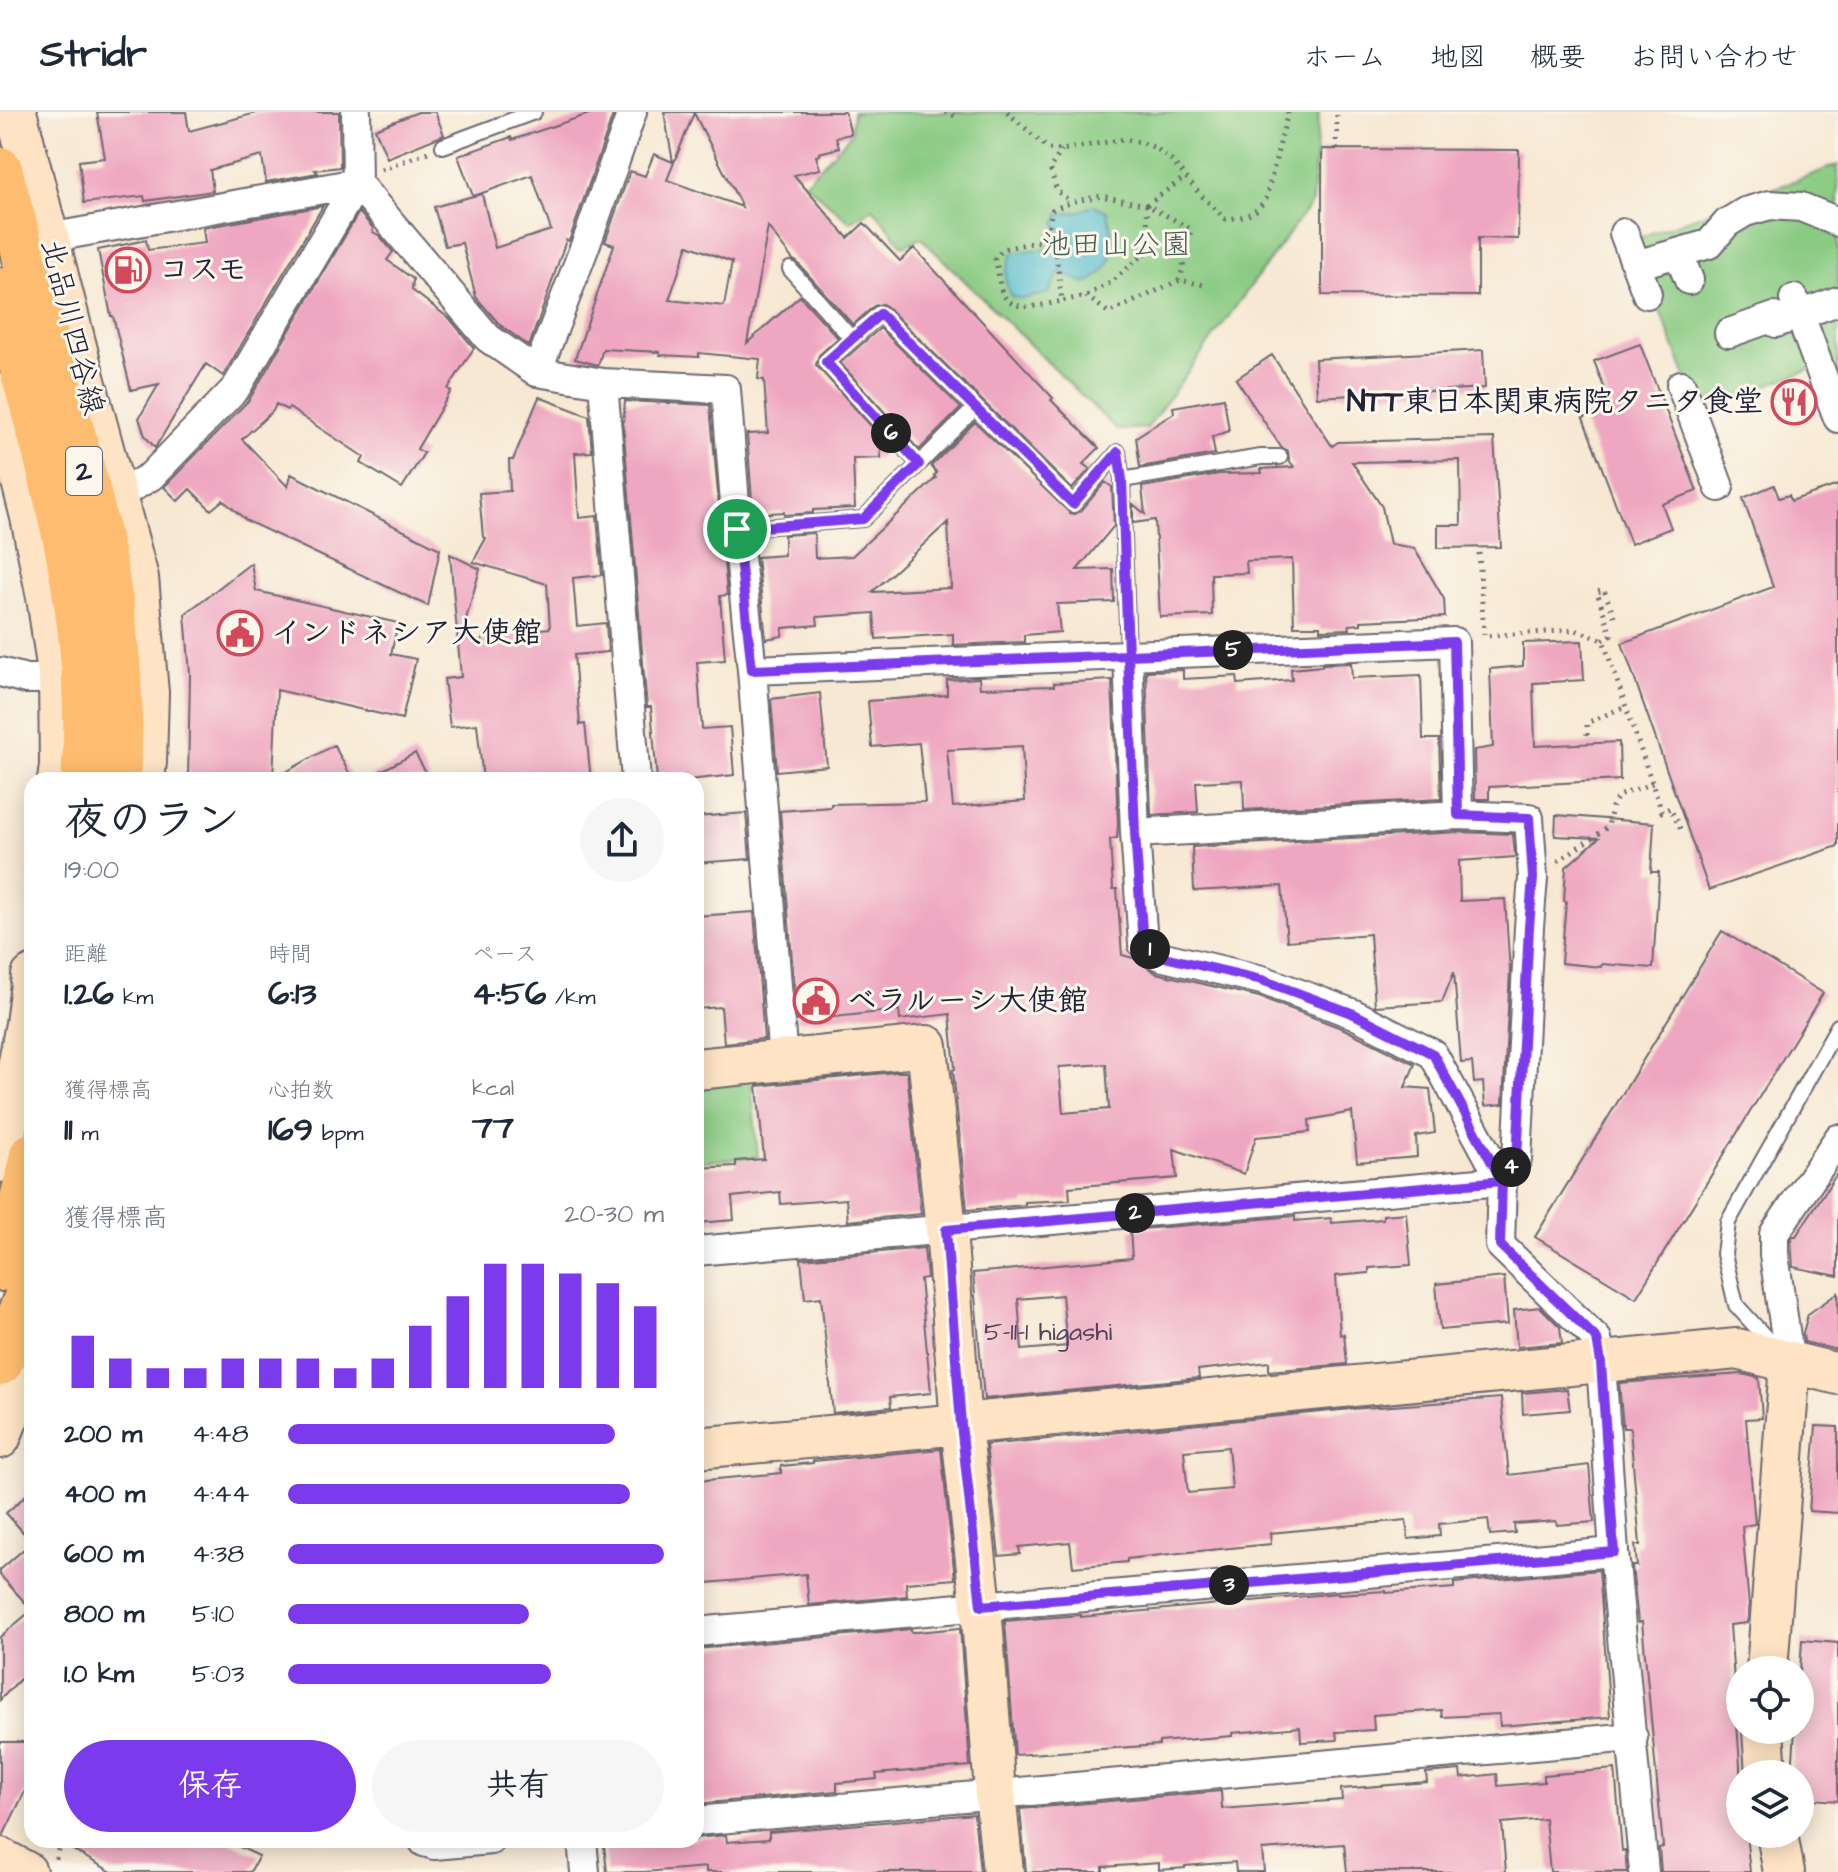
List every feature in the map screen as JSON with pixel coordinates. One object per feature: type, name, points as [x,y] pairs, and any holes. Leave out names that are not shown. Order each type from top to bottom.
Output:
[{"type":"highway","name":"2","points":[[0,169],[90,495],[104,557],[118,655],[118,772]]},
{"type":"highway","name":"2","points":[[0,290],[71,563],[84,670],[83,772]]},
{"type":"highway","points":[[0,1269],[24,1193]]},
{"type":"highway","points":[[16,1392],[24,1338]]},
{"type":"street","name":"北品川四谷線","points":[[16,112],[138,578],[148,693],[145,772]]},
{"type":"street","points":[[116,497],[151,476],[236,388],[357,183],[356,112]]},
{"type":"street","points":[[537,372],[632,112]]},
{"type":"street","points":[[48,238],[357,183]]},
{"type":"street","points":[[357,183],[488,338],[537,372],[603,383],[726,389],[783,1061]]},
{"type":"street","points":[[1636,265],[1709,244],[1727,223],[1745,212],[1770,205],[1801,207],[1838,222]]},
{"type":"street","points":[[1624,233],[1647,294]]},
{"type":"street","points":[[1678,253],[1689,280]]},
{"type":"street","points":[[1729,333],[1774,317],[1776,323],[1797,307],[1838,301]]},
{"type":"street","points":[[1797,307],[1838,418]]},
{"type":"street","points":[[603,383],[635,772]]},
{"type":"street","points":[[1681,385],[1719,487]]},
{"type":"street","points":[[0,394],[34,530],[47,597],[59,679],[59,772]]},
{"type":"street","points":[[752,670],[1454,642],[1458,815]]},
{"type":"street","points":[[1128,655],[1143,944],[1160,956],[1262,980],[1354,1014],[1433,1054],[1502,1181],[1500,1245],[1597,1339],[1644,1872]]},
{"type":"street","points":[[0,672],[26,679],[59,679]]},
{"type":"street","points":[[1135,833],[1458,815],[1529,818],[1533,878],[1517,1159],[1502,1181]]},
{"type":"street","points":[[0,1162],[24,1035]]},
{"type":"street","points":[[704,1068],[927,1046],[946,1230],[961,1424],[981,1606],[1003,1872]]},
{"type":"street","points":[[1768,1656],[1790,1364],[1774,1255],[1774,1234],[1838,1139]]},
{"type":"street","points":[[704,1250],[1502,1181]]},
{"type":"street","points":[[704,1447],[1737,1349],[1838,1374]]},
{"type":"street","points":[[0,1438],[16,1392]]},
{"type":"street","points":[[704,1631],[1614,1552]]},
{"type":"street","points":[[704,1820],[1633,1737]]},
{"type":"street","points":[[583,1848],[585,1872]]},
{"type":"street","points":[[1780,1848],[1784,1872]]},
{"type":"street","points":[[0,1858],[26,1872]]},
{"type":"lane","points":[[443,146],[534,112]]},
{"type":"lane","points":[[790,269],[852,339]]},
{"type":"lane","points":[[919,464],[826,362],[880,314],[1073,504],[1118,452],[1122,480],[1128,655]]},
{"type":"lane","points":[[737,529],[863,519],[975,408]]},
{"type":"lane","points":[[1122,480],[1261,457],[1280,457]]},
{"type":"lane","points":[[1790,1364],[1736,1305],[1724,1254],[1728,1222],[1838,1026]]},
{"type":"path","points":[[945,112],[955,116],[959,112]]},
{"type":"path","points":[[1007,112],[1049,149],[1062,150],[1124,139],[1156,148],[1173,162],[1225,219],[1259,210],[1266,198],[1288,112]]},
{"type":"path","points":[[1336,149],[1337,112]]},
{"type":"path","points":[[357,183],[368,175],[443,146]]},
{"type":"path","points":[[1062,150],[1050,168],[1057,191],[1071,202]]},
{"type":"path","points":[[1147,205],[1185,177]]},
{"type":"path","points":[[1062,301],[1054,238],[1049,225],[1052,210],[1071,202],[1101,196],[1147,205],[1191,229],[1180,280]]},
{"type":"path","points":[[1054,238],[1003,249],[995,259],[1000,288],[1009,302],[1024,308],[1062,301],[1086,296],[1110,283],[1148,251],[1147,205]]},
{"type":"path","points":[[1086,296],[1109,313],[1180,280],[1204,285]]},
{"type":"path","points":[[1479,553],[1484,636],[1576,630],[1603,640]]},
{"type":"path","points":[[1603,640],[1611,635],[1597,592],[1604,590],[1616,621]]},
{"type":"path","points":[[1603,640],[1662,812],[1670,808],[1683,834]]},
{"type":"path","points":[[1587,735],[1587,723],[1626,706]]},
{"type":"path","points":[[1533,878],[1608,827],[1618,796],[1653,783]]},
{"type":"green space","name":"池田山公園","points":[[853,112],[1319,112],[1312,202],[1147,428],[1117,430],[921,238],[903,246],[873,208],[850,222],[805,183],[851,134]]},
{"type":"green space","points":[[1838,165],[1838,393],[1826,364],[1699,409],[1632,240]]},
{"type":"green space","points":[[751,1079],[758,1157],[704,1161],[704,1083]]},
{"type":"water","points":[[1094,205],[1107,211],[1111,234],[1112,254],[1104,270],[1085,284],[1060,271],[1049,293],[1023,299],[1012,297],[1006,276],[1012,255],[1052,246],[1063,232],[1055,224],[1059,215]]},
{"type":"building","points":[[97,112],[186,112],[189,131],[260,112],[339,112],[340,167],[266,182],[262,156],[210,170],[213,191],[145,201],[144,196],[84,203],[79,161],[105,158]]},
{"type":"building","points":[[418,112],[435,112],[444,135],[387,158],[375,129]]},
{"type":"building","points":[[595,112],[614,112],[529,346],[500,325],[476,297],[462,243],[445,246],[434,207],[473,196],[458,156],[511,137],[512,140]],"holes":[[[532,175],[551,230],[495,248],[482,194],[474,196]]]},
{"type":"building","points":[[664,112],[845,112],[851,134],[836,137],[839,148],[816,156],[820,169],[794,175],[848,238],[864,223],[900,261],[914,248],[1053,398],[1051,400],[1099,448],[1083,464],[1090,469],[1072,489],[886,306],[874,306],[853,325],[793,260],[768,227],[747,343],[800,296],[838,338],[819,355],[816,365],[880,436],[881,458],[853,459],[855,508],[784,515],[784,512],[753,514],[747,434],[768,433],[764,380],[758,379],[760,359],[603,349],[598,365],[575,359],[614,245],[605,242],[630,171],[645,176],[654,154],[673,162]],"holes":[[[694,113],[742,207],[667,180]],[[688,245],[732,262],[724,306],[669,300]]]},
{"type":"building","points":[[1322,149],[1519,150],[1518,239],[1478,238],[1478,296],[1322,295]]},
{"type":"building","points":[[323,206],[223,376],[206,364],[155,448],[145,436],[139,418],[159,384],[131,390],[111,316],[98,250],[146,240],[148,250],[205,243],[203,228]]},
{"type":"building","points":[[359,212],[393,252],[387,260],[413,279],[412,290],[450,319],[474,348],[448,389],[451,391],[417,449],[424,453],[402,488],[361,463],[364,457],[289,408],[287,410],[276,404],[273,411],[242,439],[288,487],[291,474],[440,549],[428,606],[247,521],[223,500],[211,510],[190,489],[178,501],[164,487],[249,400]]},
{"type":"building","points":[[880,328],[961,408],[919,450],[840,363]]},
{"type":"building","points":[[1640,344],[1697,491],[1662,504],[1671,528],[1631,544],[1583,418],[1612,408],[1594,361]]},
{"type":"building","points":[[1483,350],[1485,388],[1317,397],[1315,359]]},
{"type":"building","points":[[1272,355],[1332,446],[1338,442],[1494,438],[1501,547],[1438,548],[1438,525],[1461,525],[1460,460],[1352,462],[1382,507],[1390,544],[1414,548],[1444,599],[1445,617],[1361,621],[1361,624],[1349,625],[1350,629],[1320,630],[1320,626],[1294,626],[1292,559],[1246,561],[1247,573],[1211,574],[1212,615],[1160,617],[1155,520],[1133,523],[1133,504],[1145,514],[1142,487],[1219,474],[1262,473],[1261,469],[1294,467],[1288,451],[1281,447],[1236,379]]},
{"type":"building","points":[[539,397],[589,416],[592,452],[575,453],[579,518],[597,516],[602,575],[573,578],[577,626],[606,623],[608,652],[574,655],[580,725],[585,724],[590,772],[482,772],[477,724],[450,727],[444,679],[461,677],[450,554],[480,569],[461,637],[482,642],[484,634],[550,628],[547,584],[473,562],[486,538],[483,537],[479,493],[510,491],[509,460],[513,460]]},
{"type":"building","points":[[1224,398],[1229,431],[1212,437],[1215,454],[1140,467],[1136,437],[1174,413],[1173,407]]},
{"type":"building","points":[[625,401],[710,405],[727,595],[720,596],[725,660],[697,662],[702,729],[730,727],[734,775],[704,778],[704,772],[656,772],[651,707],[647,707],[623,423]]},
{"type":"building","points":[[975,422],[1070,513],[1081,511],[1105,482],[1112,487],[1114,526],[1077,570],[1113,569],[1114,602],[1057,604],[1060,632],[1024,635],[1024,642],[953,645],[953,634],[876,639],[874,613],[817,617],[818,625],[783,628],[782,636],[766,639],[757,557],[784,555],[784,535],[814,533],[815,558],[852,556],[936,478],[937,473],[931,466]],"holes":[[[948,522],[951,588],[872,592]]]},
{"type":"building","points":[[1774,485],[1779,498],[1789,495],[1791,501],[1838,485],[1838,846],[1709,890],[1622,643],[1773,587],[1743,498]]},
{"type":"building","points":[[251,563],[256,591],[398,623],[391,654],[416,659],[402,719],[277,690],[273,772],[188,772],[190,674],[185,614]]},
{"type":"building","points":[[1582,641],[1584,680],[1533,683],[1535,746],[1619,742],[1620,780],[1489,787],[1489,799],[1475,799],[1474,750],[1493,747],[1490,669],[1523,666],[1523,643]]},
{"type":"building","points":[[1351,663],[1352,678],[1421,675],[1423,739],[1439,739],[1441,799],[1244,810],[1243,780],[1196,782],[1198,812],[1151,815],[1146,671],[1183,670],[1183,679],[1237,676],[1238,684],[1292,680],[1291,669]]},
{"type":"building","points":[[979,678],[980,688],[1054,686],[1054,683],[1112,680],[1118,823],[1117,838],[1110,839],[1122,955],[1133,958],[1156,973],[1259,997],[1344,1029],[1415,1064],[1405,1087],[1430,1089],[1435,1133],[1416,1136],[1417,1157],[1357,1162],[1352,1112],[1309,1120],[1310,1132],[1256,1137],[1244,1174],[1174,1149],[1177,1178],[1069,1187],[1070,1200],[967,1210],[950,1014],[900,1020],[899,1010],[797,1021],[780,811],[831,807],[831,804],[925,802],[919,743],[872,747],[868,701],[947,695],[947,680]],"holes":[[[1022,746],[1025,801],[953,807],[947,750]],[[1106,1064],[1109,1109],[1063,1113],[1059,1067]]]},
{"type":"building","points":[[820,693],[827,766],[777,771],[771,699]]},
{"type":"building","points":[[334,745],[349,772],[286,772]]},
{"type":"building","points":[[415,753],[426,772],[379,772]]},
{"type":"building","points":[[746,813],[750,859],[704,862],[704,816]]},
{"type":"building","points":[[1556,815],[1654,823],[1651,872],[1659,872],[1653,968],[1561,963],[1566,867],[1599,838],[1555,836]]},
{"type":"building","points":[[1458,832],[1513,834],[1515,857],[1459,861],[1460,901],[1505,899],[1510,971],[1503,1104],[1485,1106],[1483,1082],[1474,1083],[1472,1062],[1461,1063],[1454,972],[1442,1002],[1375,1006],[1370,934],[1287,941],[1282,886],[1194,891],[1192,847]]},
{"type":"building","points":[[754,912],[764,1039],[724,1043],[721,1007],[704,1008],[704,915]]},
{"type":"building","points":[[1722,931],[1823,993],[1636,1298],[1535,1237]]},
{"type":"building","points":[[907,1072],[921,1214],[848,1221],[846,1199],[781,1204],[780,1192],[732,1197],[734,1220],[704,1222],[704,1168],[736,1166],[736,1161],[764,1159],[757,1086]]},
{"type":"building","points":[[1838,1172],[1838,1276],[1793,1267],[1791,1239]]},
{"type":"building","points":[[1406,1213],[1411,1265],[1369,1268],[1369,1273],[1336,1276],[1340,1335],[1344,1334],[1347,1364],[1269,1371],[1269,1362],[1198,1370],[1199,1378],[984,1399],[973,1273],[1132,1258],[1130,1230],[1295,1216],[1295,1221],[1331,1218],[1332,1223],[1383,1219],[1383,1215]],"holes":[[[1062,1295],[1067,1346],[1022,1350],[1018,1299]]]},
{"type":"building","points":[[924,1248],[927,1278],[920,1279],[931,1393],[890,1397],[891,1407],[833,1413],[821,1297],[805,1299],[801,1259]]},
{"type":"building","points":[[1504,1277],[1508,1324],[1440,1330],[1436,1284]]},
{"type":"building","points":[[1838,1293],[1838,1350],[1804,1342],[1808,1314]]},
{"type":"building","points":[[1540,1307],[1560,1327],[1562,1343],[1517,1347],[1514,1310]]},
{"type":"building","points":[[1742,1374],[1759,1378],[1762,1418],[1746,1419],[1755,1524],[1742,1526],[1749,1606],[1747,1623],[1730,1625],[1732,1656],[1726,1656],[1726,1744],[1738,1744],[1740,1760],[1726,1760],[1726,1848],[1747,1848],[1750,1872],[1661,1872],[1659,1848],[1663,1847],[1642,1622],[1638,1622],[1632,1566],[1637,1566],[1635,1545],[1640,1545],[1630,1428],[1623,1428],[1619,1383]]},
{"type":"building","points":[[1567,1389],[1570,1410],[1523,1414],[1522,1393]]},
{"type":"building","points":[[1501,1398],[1509,1475],[1589,1465],[1594,1522],[1514,1524],[1515,1533],[1490,1535],[1488,1519],[1439,1524],[1440,1536],[1408,1539],[1406,1520],[1270,1533],[1271,1544],[1073,1567],[1070,1542],[1019,1547],[1020,1554],[999,1556],[986,1445],[1351,1409]],"holes":[[[1228,1447],[1232,1489],[1188,1493],[1184,1451]]]},
{"type":"building","points":[[1816,1426],[1838,1427],[1838,1513],[1809,1511]]},
{"type":"building","points":[[941,1449],[955,1579],[906,1583],[907,1596],[809,1605],[806,1574],[704,1583],[704,1480],[781,1473],[781,1466]]},
{"type":"building","points":[[24,1497],[24,1533],[6,1513]]},
{"type":"building","points":[[24,1549],[24,1601],[0,1575],[0,1570]]},
{"type":"building","points":[[1599,1570],[1610,1717],[1500,1726],[1499,1714],[1442,1717],[1441,1710],[1373,1715],[1374,1730],[1336,1732],[1337,1740],[1301,1742],[1300,1727],[1159,1742],[1159,1745],[1015,1755],[1005,1621],[1338,1593],[1454,1588],[1454,1583]]},
{"type":"building","points":[[24,1617],[24,1683],[20,1679],[0,1700],[0,1637]]},
{"type":"building","points":[[960,1628],[970,1766],[876,1774],[877,1779],[837,1783],[837,1791],[704,1803],[704,1648],[911,1629],[911,1632]]},
{"type":"building","points":[[1802,1640],[1838,1643],[1838,1801],[1814,1799],[1814,1760],[1793,1760],[1794,1744],[1814,1744],[1814,1656],[1801,1656]]},
{"type":"building","points":[[0,1742],[24,1742],[24,1793],[3,1836],[0,1835]]},
{"type":"building","points":[[1615,1769],[1622,1851],[1625,1850],[1627,1872],[1550,1872],[1545,1819],[1502,1823],[1506,1872],[1347,1872],[1344,1844],[1262,1850],[1264,1872],[1236,1872],[1235,1862],[1159,1870],[1159,1863],[1103,1867],[1103,1872],[1026,1872],[1020,1809],[1221,1791],[1222,1809],[1342,1800],[1341,1789],[1427,1782],[1426,1773],[1460,1770],[1461,1778],[1497,1774],[1498,1786],[1544,1782],[1544,1775]]},
{"type":"building","points":[[974,1814],[980,1872],[706,1872],[706,1867],[607,1872],[604,1848],[704,1848],[704,1837],[726,1835],[727,1842],[769,1839],[769,1832]]},
{"type":"building","points":[[69,1848],[242,1848],[259,1856],[250,1872],[112,1872]]},
{"type":"place","name":"コスモ","points":[[128,270]]},
{"type":"place","name":"NTT東日本関東病院タニタ食堂","points":[[1794,402]]},
{"type":"place","name":"インドネシア大使館","points":[[240,633]]},
{"type":"place","name":"ベラルーシ大使館","points":[[816,1001]]},
{"type":"route","points":[[737,529],[752,670],[1128,655],[1143,944],[1160,956],[1262,980],[1354,1014],[1433,1054],[1502,1181],[946,1230],[961,1424],[981,1606],[1614,1552],[1597,1339],[1500,1245],[1502,1181],[1517,1159],[1533,878],[1529,818],[1458,815],[1454,642],[1128,655],[1122,480],[1118,452],[1073,504],[880,314],[826,362],[919,464],[863,519],[737,529]]}]
